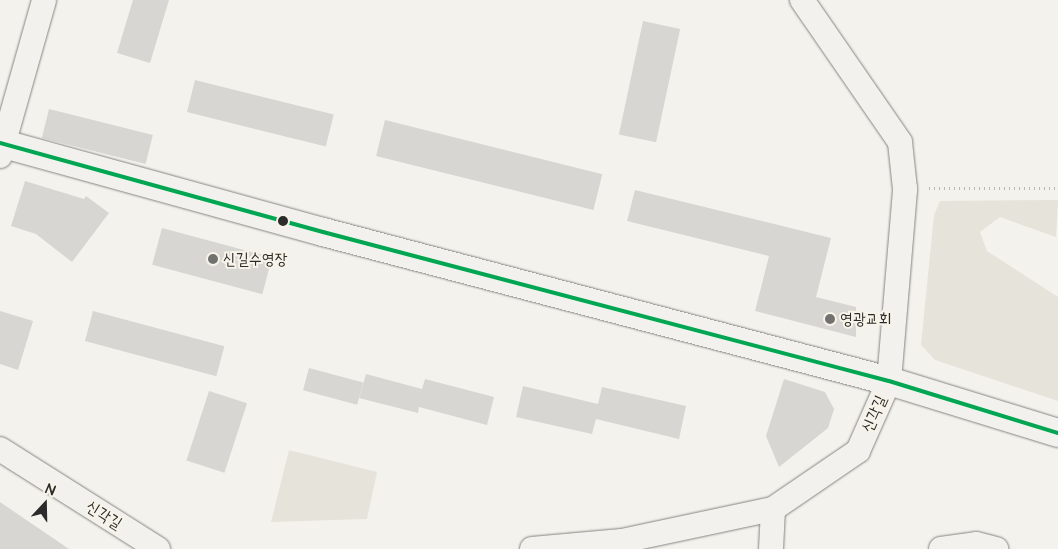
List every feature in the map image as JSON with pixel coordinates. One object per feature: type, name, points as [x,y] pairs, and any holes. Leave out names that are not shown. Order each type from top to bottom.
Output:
[{"type":"street","points":[[44,0],[1,147],[889,381],[1058,433]]},
{"type":"street","name":"신각길","points":[[532,549],[622,541],[773,509],[858,451],[889,381],[905,189],[900,142],[802,0]]},
{"type":"street","name":"신각길","points":[[0,449],[158,549]]},
{"type":"street","points":[[771,549],[773,509]]},
{"type":"street","points":[[941,549],[982,548]]},
{"type":"path","points":[[905,189],[1058,188]]},
{"type":"shaded area","points":[[1058,200],[1056,237],[1000,217],[980,232],[987,251],[1058,297],[1058,401],[935,360],[921,345],[934,215],[940,201]]},
{"type":"shaded area","points":[[289,450],[377,472],[367,519],[271,522]]},
{"type":"building","points":[[133,0],[169,0],[150,63],[117,53]]},
{"type":"building","points":[[643,21],[680,29],[656,142],[619,134]]},
{"type":"building","points":[[195,80],[334,115],[326,147],[187,112]]},
{"type":"building","points":[[49,109],[153,135],[146,164],[42,138]]},
{"type":"building","points":[[385,120],[602,174],[593,210],[376,156]]},
{"type":"building","points":[[25,181],[84,199],[86,196],[109,213],[72,262],[36,234],[11,226]]},
{"type":"building","points":[[635,190],[831,238],[816,297],[856,307],[856,337],[755,311],[769,256],[627,221]]},
{"type":"building","points":[[162,228],[272,258],[262,294],[152,265]]},
{"type":"building","points":[[0,311],[33,321],[18,370],[0,364]]},
{"type":"building","points":[[93,311],[224,346],[216,376],[85,341]]},
{"type":"building","points":[[309,368],[363,382],[357,405],[303,390]]},
{"type":"building","points":[[366,374],[422,389],[425,379],[494,397],[487,425],[419,407],[418,413],[359,398]]},
{"type":"building","points":[[784,379],[825,392],[834,409],[828,428],[779,467],[766,436]]},
{"type":"building","points":[[523,386],[598,404],[602,387],[686,406],[679,439],[596,419],[592,434],[516,417]]},
{"type":"building","points":[[209,391],[247,403],[224,473],[186,460]]},
{"type":"building","points":[[0,502],[69,549],[0,549]]},
{"type":"transit line","points":[[0,143],[323,232],[889,381],[1058,433]]},
{"type":"place","name":"신길수영장","points":[[213,259]]},
{"type":"place","name":"영광교회","points":[[830,319]]}]
